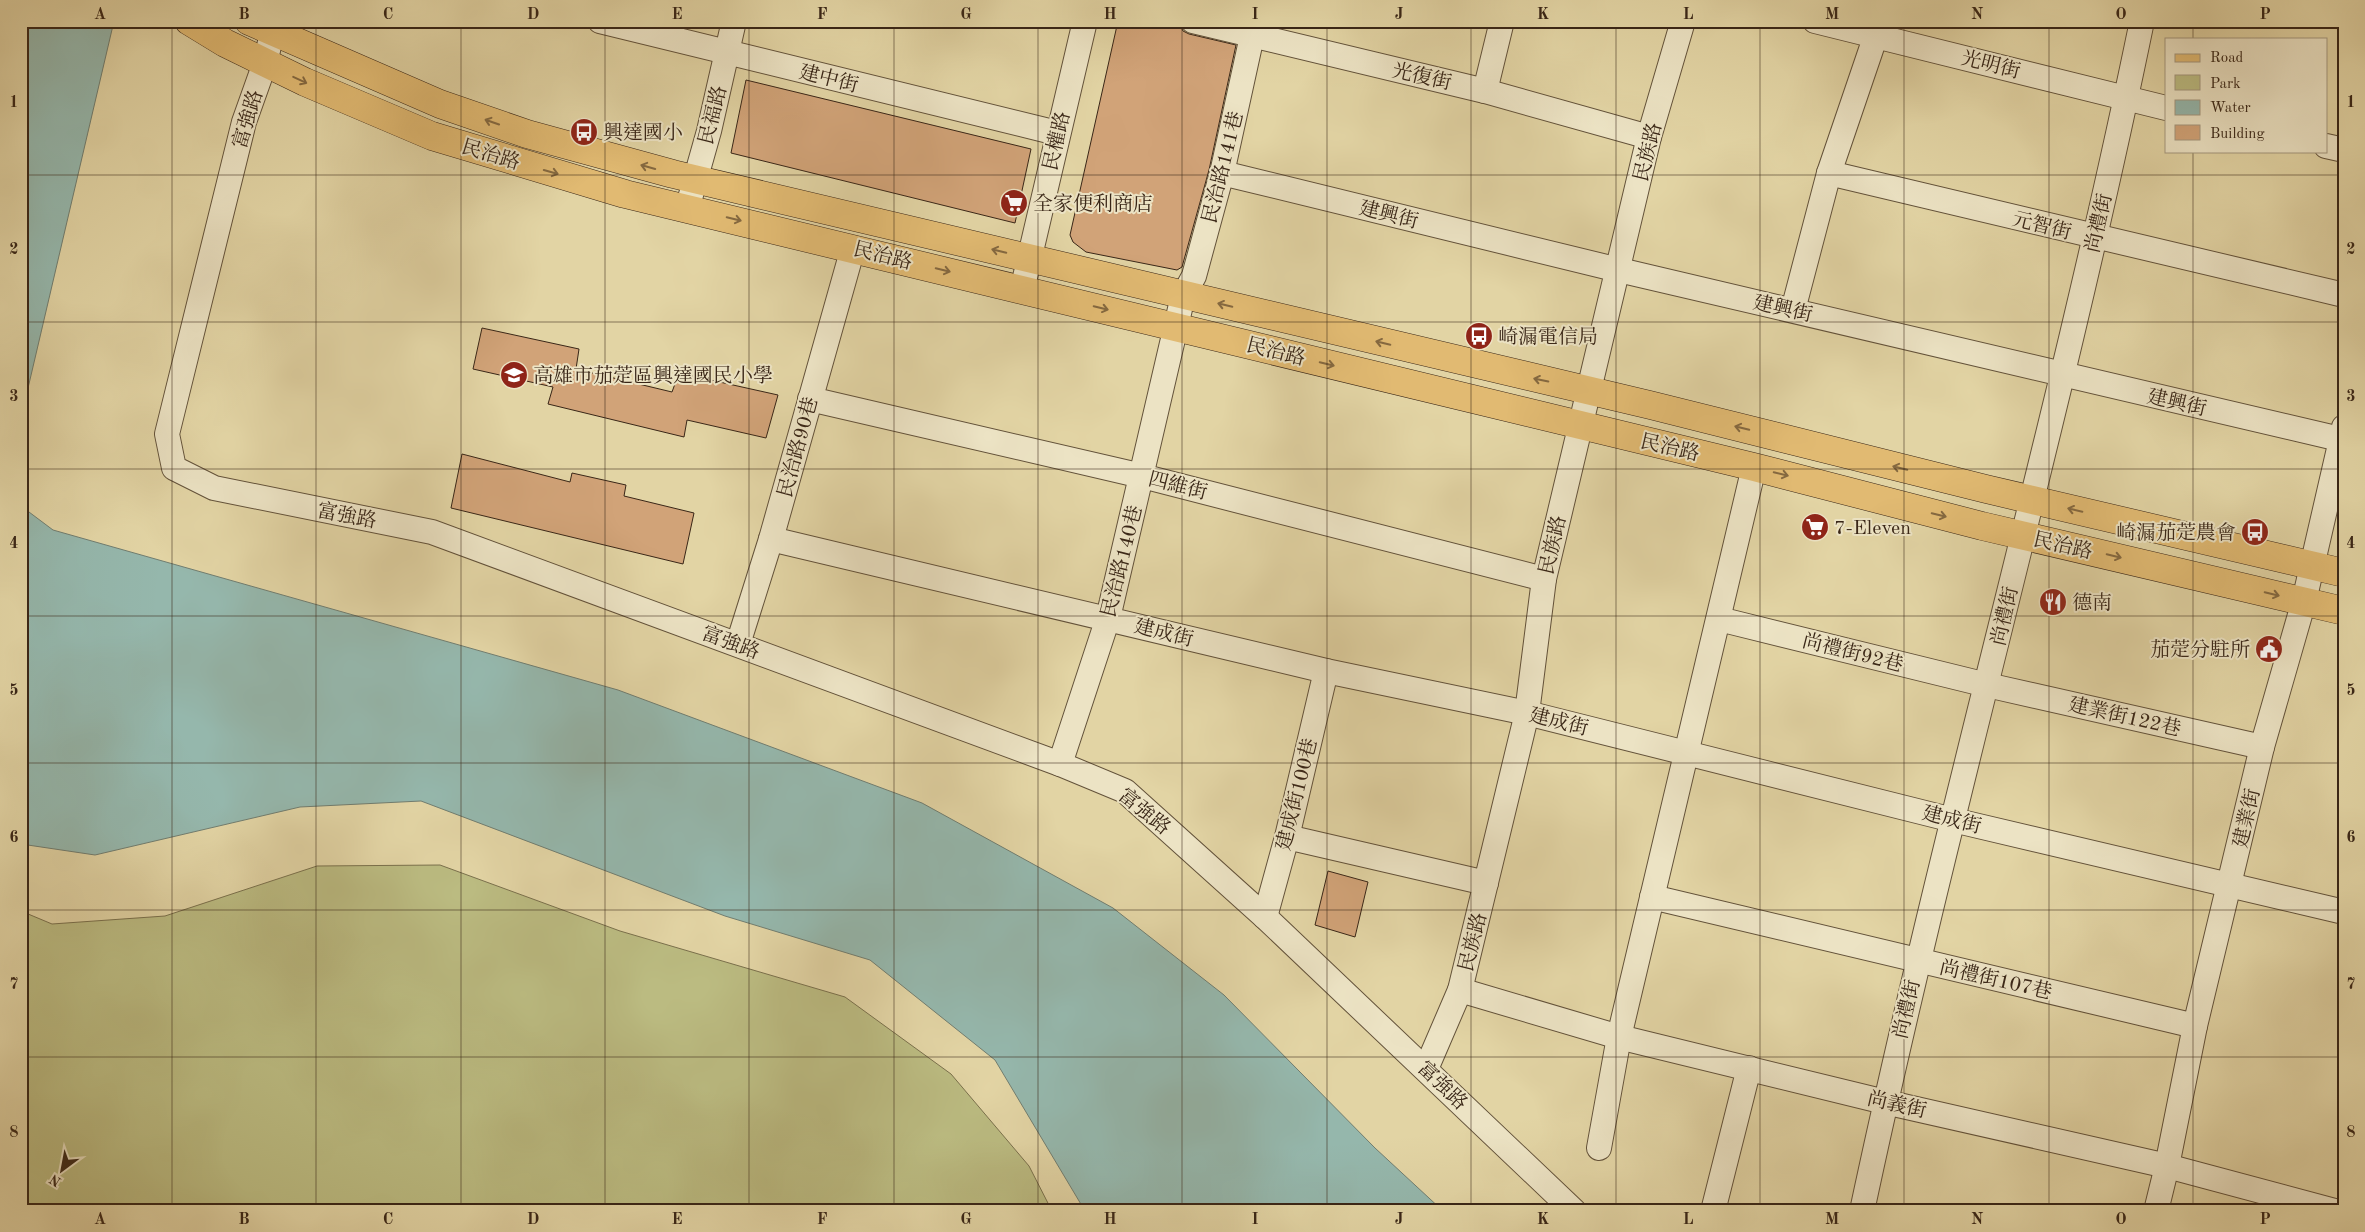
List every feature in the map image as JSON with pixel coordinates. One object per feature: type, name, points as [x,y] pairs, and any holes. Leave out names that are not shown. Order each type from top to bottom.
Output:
[{"type":"main road","name":"民治路","points":[[189,21],[265,64],[432,136],[625,194],[1175,326],[2024,536],[2344,611]]},
{"type":"main road","name":"民治路","points":[[266,25],[440,104],[526,134],[696,178],[1028,259],[1588,391],[2032,500],[2344,573]]},
{"type":"street","name":"建中街","points":[[600,21],[1057,133]]},
{"type":"street","name":"民福路","points":[[687,208],[734,21]]},
{"type":"street","name":"民權路","points":[[1022,290],[1057,133],[1086,21]]},
{"type":"street","name":"光復街","points":[[1193,21],[1485,91],[1649,137]]},
{"type":"street","points":[[1485,91],[1502,21]]},
{"type":"street","name":"民族路","points":[[1426,1069],[1460,990],[1527,713],[1544,578],[1619,270],[1649,137],[1683,21]]},
{"type":"street","name":"光明街","points":[[1815,21],[2165,108]]},
{"type":"street","name":"尚禮街","points":[[1862,1211],[1917,960],[2024,536],[2060,375],[2096,237],[2142,21]]},
{"type":"street","name":"富強路","points":[[266,25],[265,64],[244,122],[167,434],[174,468],[214,488],[432,532],[1060,764],[1125,791],[1265,917],[1574,1211]]},
{"type":"street","points":[[1793,310],[1829,173],[1876,35]]},
{"type":"street","name":"民治路141巷","points":[[1183,296],[1194,276],[1222,173],[1252,36]]},
{"type":"street","points":[[2328,146],[2344,150]]},
{"type":"street","name":"建興街","points":[[1222,173],[2060,375],[2343,436]]},
{"type":"street","name":"元智街","points":[[1829,173],[2344,295]]},
{"type":"street","name":"民治路90巷","points":[[738,644],[772,539],[853,248]]},
{"type":"street","name":"民治路140巷","points":[[1060,764],[1108,618],[1183,296]]},
{"type":"street","name":"四維街","points":[[810,399],[1142,476],[1544,578]]},
{"type":"street","name":"建業街","points":[[2156,1211],[2167,1166],[2194,1026],[2230,886],[2262,747],[2304,601],[2343,436]]},
{"type":"street","points":[[1599,1148],[1619,1037],[1754,468]]},
{"type":"street","name":"建成街","points":[[772,539],[1326,671],[1527,713],[1953,820],[2344,912]]},
{"type":"street","name":"尚禮街92巷","points":[[1719,619],[1987,685]]},
{"type":"street","name":"建成街100巷","points":[[1265,917],[1287,837],[1326,671]]},
{"type":"street","name":"建業街122巷","points":[[1987,685],[2262,747]]},
{"type":"street","points":[[1287,837],[1486,883]]},
{"type":"street","name":"尚禮街107巷","points":[[1652,896],[2194,1026]]},
{"type":"street","name":"尚義街","points":[[1460,990],[1619,1037],[1885,1102],[2167,1166],[2335,1211]]},
{"type":"street","points":[[1712,1211],[1749,1068]]},
{"type":"green space","points":[[440,865],[620,931],[845,997],[951,1074],[1029,1166],[1052,1211],[21,1211],[21,911],[52,924],[165,916],[317,866]]},
{"type":"water","points":[[21,21],[114,21],[21,418]]},
{"type":"water","points":[[21,506],[53,530],[618,690],[922,803],[1113,908],[1224,995],[1375,1148],[1443,1211],[1085,1211],[995,1060],[870,960],[725,916],[421,801],[300,807],[95,855],[21,844]]},
{"type":"building","points":[[1118,21],[1178,21],[1183,31],[1189,34],[1236,45],[1209,170],[1182,267],[1177,270],[1086,252],[1073,242],[1070,235]]},
{"type":"building","points":[[746,80],[1031,149],[1015,223],[731,153]]},
{"type":"building","points":[[482,328],[579,349],[576,369],[672,392],[679,373],[778,395],[766,438],[687,420],[684,437],[548,404],[553,387],[473,369]]},
{"type":"building","points":[[462,454],[570,482],[572,473],[626,485],[624,496],[694,513],[683,564],[451,508]]},
{"type":"building","points":[[1328,871],[1368,882],[1355,937],[1315,925]]},
{"type":"place","name":"興達國小","points":[[584,132]]},
{"type":"place","name":"全家便利商店","points":[[1014,203]]},
{"type":"place","name":"崎漏電信局","points":[[1479,336]]},
{"type":"place","name":"高雄市茄萣區興達國民小學","points":[[514,375]]},
{"type":"place","name":"7-Eleven","points":[[1815,527]]},
{"type":"place","name":"崎漏茄萣農會","points":[[2255,532]]},
{"type":"place","name":"德南","points":[[2053,602]]},
{"type":"place","name":"茄萣分駐所","points":[[2269,649]]}]
